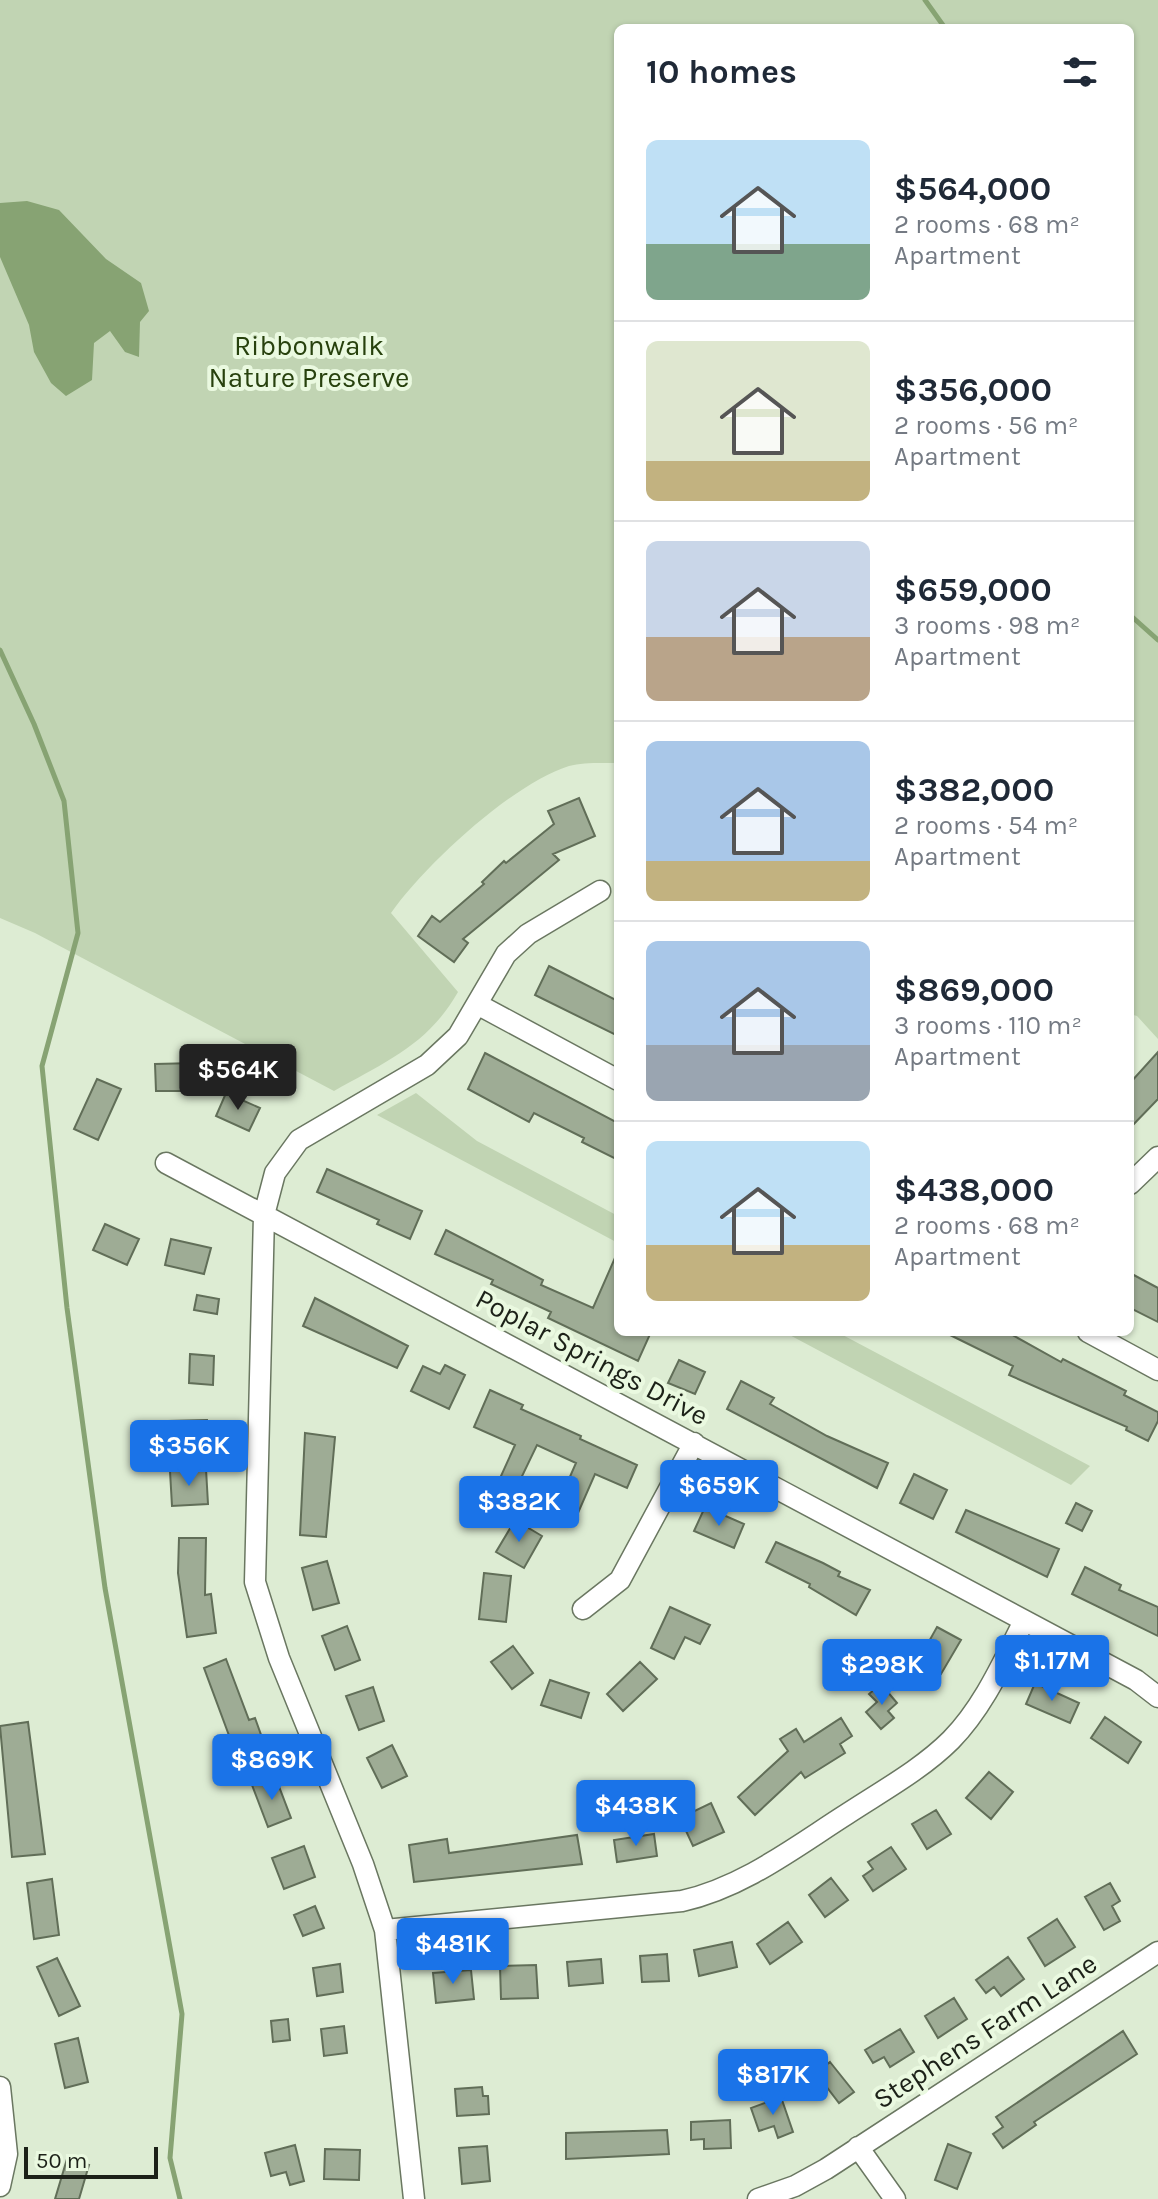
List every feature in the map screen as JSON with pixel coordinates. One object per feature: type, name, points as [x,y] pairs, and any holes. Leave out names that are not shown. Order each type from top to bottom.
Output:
[{"type":"street","points":[[414,2199],[385,1930],[363,1864],[279,1658],[255,1582],[253,1545],[264,1215],[275,1173],[299,1140],[427,1065],[458,1036],[506,954],[528,934],[600,891]]},
{"type":"street","points":[[477,1004],[614,1078]]},
{"type":"street","points":[[1134,1180],[1158,1157]]},
{"type":"street","name":"Poplar Springs Drive","points":[[166,1163],[1136,1680],[1158,1697]]},
{"type":"street","points":[[1095,1336],[1158,1370]]},
{"type":"street","points":[[583,1609],[620,1580],[694,1443]]},
{"type":"street","points":[[385,1930],[682,1901],[719,1891],[748,1877],[886,1788],[951,1740],[982,1699],[1024,1621]]},
{"type":"street","name":"Stephens Farm Lane","points":[[758,2199],[795,2186],[1158,1952]]},
{"type":"street","points":[[0,2087],[7,2154],[0,2186]]},
{"type":"street","points":[[858,2147],[895,2199]]},
{"type":"green space","name":"Ribbonwalk Nature Preserve","points":[[0,0],[1158,0],[1158,1039],[1134,1015],[1134,24],[614,24],[614,763],[569,766],[546,775],[522,790],[448,850],[391,913],[458,992],[433,1026],[419,1039],[388,1061],[334,1091],[35,933],[0,918]]},
{"type":"green space","points":[[416,1093],[477,1141],[614,1214],[614,1241],[377,1115]]},
{"type":"green space","points":[[792,1336],[845,1336],[1090,1466],[1071,1485]]},
{"type":"shaded area","points":[[27,201],[59,210],[106,259],[141,283],[149,311],[140,322],[139,357],[125,352],[110,331],[94,343],[92,380],[66,396],[51,383],[34,352],[29,325],[0,257],[0,203]]},
{"type":"building","points":[[579,798],[595,836],[553,854],[559,860],[463,939],[468,943],[454,962],[418,936],[432,916],[440,922],[484,884],[482,882],[504,861],[506,863],[554,824],[548,811]]},
{"type":"building","points":[[549,966],[614,999],[614,1034],[535,995]]},
{"type":"building","points":[[1158,1052],[1158,1099],[1134,1124],[1134,1079]]},
{"type":"building","points":[[485,1053],[614,1121],[614,1158],[582,1142],[584,1138],[534,1113],[529,1122],[468,1089]]},
{"type":"building","points":[[196,1063],[196,1091],[156,1091],[155,1064]]},
{"type":"building","points":[[97,1079],[121,1089],[98,1140],[74,1129]]},
{"type":"building","points":[[226,1093],[260,1108],[249,1131],[216,1116]]},
{"type":"building","points":[[327,1169],[422,1211],[410,1239],[377,1224],[379,1220],[317,1192]]},
{"type":"building","points":[[105,1224],[139,1239],[127,1265],[93,1250]]},
{"type":"building","points":[[446,1230],[543,1280],[541,1285],[593,1308],[614,1260],[614,1336],[649,1336],[638,1361],[548,1318],[551,1312],[491,1284],[493,1280],[435,1254]]},
{"type":"building","points":[[171,1239],[211,1248],[204,1274],[165,1265]]},
{"type":"building","points":[[1134,1275],[1158,1288],[1158,1322],[1134,1310]]},
{"type":"building","points":[[197,1295],[219,1299],[217,1314],[194,1310]]},
{"type":"building","points":[[315,1298],[408,1346],[397,1368],[303,1326]]},
{"type":"building","points":[[952,1336],[1014,1336],[1061,1362],[1063,1359],[1126,1391],[1124,1395],[1158,1412],[1158,1421],[1148,1441],[1126,1430],[1127,1427],[1009,1375],[1013,1366]]},
{"type":"building","points":[[190,1354],[214,1356],[213,1385],[189,1383]]},
{"type":"building","points":[[679,1360],[705,1372],[695,1394],[668,1383]]},
{"type":"building","points":[[445,1365],[465,1375],[449,1409],[411,1391],[423,1366],[440,1374]]},
{"type":"building","points":[[741,1381],[774,1398],[770,1404],[827,1436],[888,1463],[877,1488],[727,1409]]},
{"type":"building","points":[[490,1390],[523,1405],[521,1409],[637,1465],[627,1488],[595,1474],[578,1513],[558,1504],[576,1463],[537,1445],[513,1495],[496,1487],[515,1445],[474,1427]]},
{"type":"building","points":[[207,1420],[208,1438],[169,1440],[169,1421]]},
{"type":"building","points":[[305,1433],[335,1437],[326,1537],[300,1535]]},
{"type":"building","points":[[206,1469],[208,1504],[172,1506],[170,1471]]},
{"type":"building","points":[[914,1474],[947,1490],[933,1519],[900,1503]]},
{"type":"building","points":[[1076,1503],[1092,1511],[1082,1531],[1066,1523]]},
{"type":"building","points":[[705,1507],[744,1524],[734,1548],[694,1531]]},
{"type":"building","points":[[966,1510],[1059,1549],[1047,1577],[956,1532]]},
{"type":"building","points":[[515,1520],[542,1536],[524,1568],[496,1552]]},
{"type":"building","points":[[179,1538],[206,1538],[205,1595],[211,1594],[216,1633],[187,1637],[178,1573]]},
{"type":"building","points":[[776,1542],[823,1563],[840,1572],[838,1576],[870,1590],[856,1615],[809,1587],[810,1584],[766,1562]]},
{"type":"building","points":[[327,1561],[339,1603],[313,1610],[302,1568]]},
{"type":"building","points":[[1085,1567],[1121,1585],[1119,1590],[1158,1607],[1158,1636],[1072,1594]]},
{"type":"building","points":[[484,1573],[511,1576],[506,1622],[479,1619]]},
{"type":"building","points":[[670,1607],[710,1625],[700,1644],[685,1637],[674,1659],[651,1648]]},
{"type":"building","points":[[347,1626],[360,1660],[335,1670],[322,1636]]},
{"type":"building","points":[[937,1627],[961,1640],[941,1674],[918,1661]]},
{"type":"building","points":[[513,1646],[533,1673],[512,1689],[491,1662]]},
{"type":"building","points":[[226,1659],[249,1720],[255,1718],[265,1746],[237,1757],[204,1668]]},
{"type":"building","points":[[640,1662],[657,1679],[623,1711],[607,1694]]},
{"type":"building","points":[[550,1680],[589,1693],[581,1718],[541,1705]]},
{"type":"building","points":[[1035,1683],[1079,1703],[1070,1723],[1026,1704]]},
{"type":"building","points":[[881,1684],[897,1703],[888,1711],[894,1718],[881,1729],[866,1712],[877,1702],[869,1694]]},
{"type":"building","points":[[373,1687],[384,1721],[359,1730],[346,1696]]},
{"type":"building","points":[[1105,1717],[1141,1742],[1128,1763],[1091,1738]]},
{"type":"building","points":[[841,1718],[852,1736],[840,1744],[845,1753],[805,1778],[801,1772],[755,1815],[738,1797],[788,1751],[780,1739],[796,1729],[804,1742]]},
{"type":"building","points":[[28,1722],[45,1854],[12,1857],[0,1726]]},
{"type":"building","points":[[392,1745],[407,1776],[382,1788],[367,1758]]},
{"type":"building","points":[[989,1772],[1013,1792],[991,1819],[966,1798]]},
{"type":"building","points":[[275,1776],[291,1818],[268,1827],[252,1785]]},
{"type":"building","points":[[711,1803],[724,1832],[693,1846],[680,1818]]},
{"type":"building","points":[[936,1810],[951,1834],[927,1849],[912,1824]]},
{"type":"building","points":[[654,1834],[657,1856],[617,1862],[614,1840]]},
{"type":"building","points":[[577,1835],[582,1864],[414,1882],[409,1845],[447,1839],[449,1853]]},
{"type":"building","points":[[304,1846],[315,1877],[284,1889],[272,1858]]},
{"type":"building","points":[[891,1847],[906,1869],[873,1891],[863,1876],[873,1869],[868,1862]]},
{"type":"building","points":[[831,1878],[848,1900],[825,1917],[809,1895]]},
{"type":"building","points":[[52,1879],[59,1935],[34,1939],[27,1883]]},
{"type":"building","points":[[1110,1883],[1120,1901],[1112,1906],[1120,1921],[1104,1930],[1085,1897]]},
{"type":"building","points":[[315,1906],[324,1928],[303,1936],[294,1915]]},
{"type":"building","points":[[1057,1919],[1075,1947],[1045,1966],[1028,1938]]},
{"type":"building","points":[[788,1922],[802,1942],[770,1964],[757,1944]]},
{"type":"building","points":[[732,1942],[737,1967],[699,1976],[694,1950]]},
{"type":"building","points":[[667,1954],[669,1981],[642,1982],[640,1956]]},
{"type":"building","points":[[1008,1957],[1024,1979],[1001,1996],[994,1987],[986,1993],[976,1980]]},
{"type":"building","points":[[57,1958],[80,2006],[59,2016],[37,1967]]},
{"type":"building","points":[[601,1959],[603,1983],[569,1986],[567,1962]]},
{"type":"building","points":[[340,1964],[343,1992],[317,1996],[313,1968]]},
{"type":"building","points":[[536,1965],[538,1998],[501,1999],[500,1966]]},
{"type":"building","points":[[471,1970],[474,1999],[436,2003],[433,1973]]},
{"type":"building","points":[[954,1998],[967,2019],[938,2038],[925,2016]]},
{"type":"building","points":[[288,2019],[290,2040],[273,2042],[271,2021]]},
{"type":"building","points":[[344,2026],[347,2053],[324,2056],[321,2029]]},
{"type":"building","points":[[900,2029],[914,2052],[890,2067],[884,2057],[873,2063],[865,2050]]},
{"type":"building","points":[[1123,2031],[1137,2054],[1034,2122],[1036,2125],[1003,2148],[993,2134],[1003,2127],[996,2117]]},
{"type":"building","points":[[78,2038],[88,2082],[65,2088],[55,2044]]},
{"type":"building","points":[[830,2062],[854,2092],[839,2103],[816,2073]]},
{"type":"building","points":[[482,2087],[483,2096],[488,2096],[489,2114],[457,2116],[455,2089]]},
{"type":"building","points":[[781,2097],[793,2132],[778,2138],[774,2126],[759,2131],[751,2108]]},
{"type":"building","points":[[730,2120],[731,2148],[704,2149],[704,2139],[691,2140],[691,2122]]},
{"type":"building","points":[[667,2130],[669,2154],[566,2159],[566,2133]]},
{"type":"building","points":[[948,2144],[971,2153],[957,2189],[935,2180]]},
{"type":"building","points":[[295,2145],[304,2181],[290,2185],[286,2172],[271,2176],[265,2153]]},
{"type":"building","points":[[487,2146],[490,2181],[462,2184],[459,2148]]},
{"type":"building","points":[[325,2149],[360,2150],[359,2180],[324,2179]]},
{"type":"building","points":[[67,2159],[89,2165],[79,2199],[55,2199]]},
{"type":"waterway","points":[[925,0],[942,24]]},
{"type":"waterway","points":[[1134,619],[1158,640]]},
{"type":"waterway","points":[[0,650],[34,724],[64,801],[78,933],[42,1066],[67,1308],[105,1588],[182,2014],[170,2158],[180,2199]]}]
